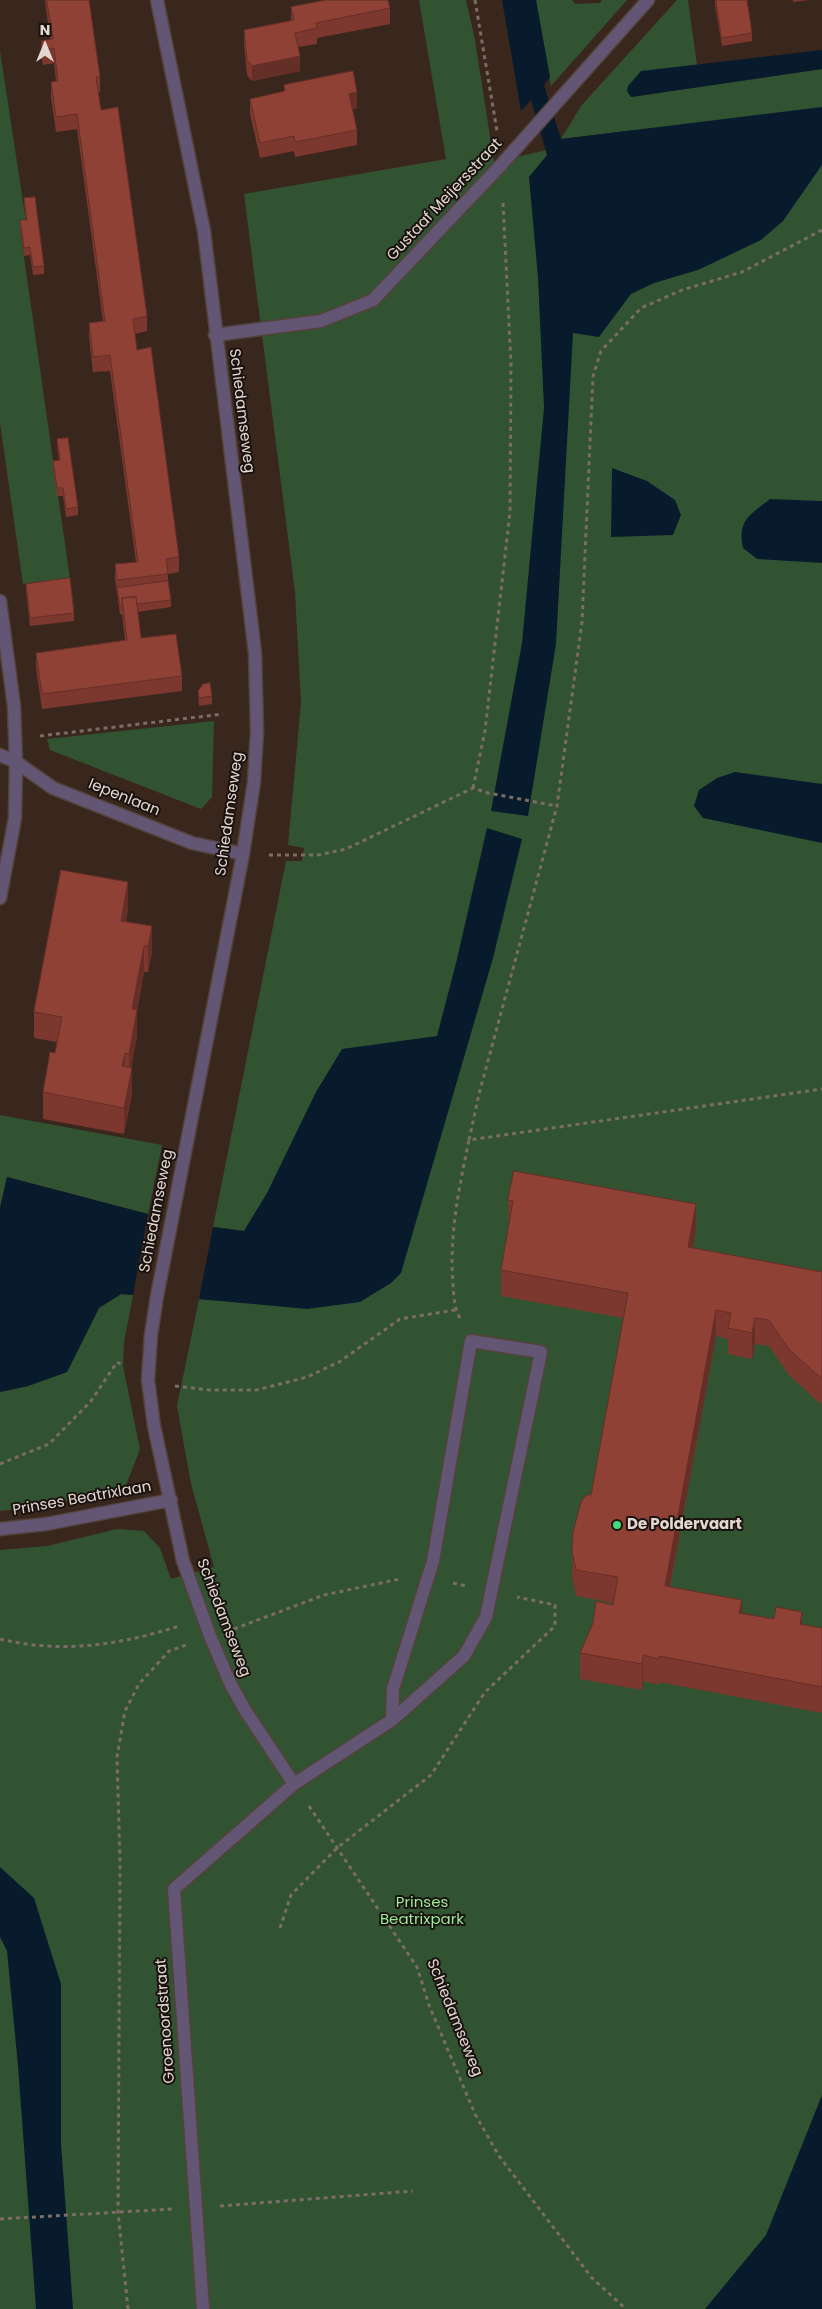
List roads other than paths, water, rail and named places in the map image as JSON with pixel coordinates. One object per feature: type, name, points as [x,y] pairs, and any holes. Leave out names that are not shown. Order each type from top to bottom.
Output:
[{"type":"street","name":"Schiedamseweg","points":[[157,0],[204,231],[215,335],[255,654],[257,731],[254,774],[243,854],[157,1296],[151,1335],[148,1380],[154,1426],[183,1561],[203,1618],[231,1685],[245,1710],[294,1784]]},
{"type":"street","name":"Gustaaf Meijersstraat","points":[[215,335],[321,322],[373,300],[502,165],[648,0]]},
{"type":"street","points":[[0,601],[14,706],[16,762],[15,818],[0,898]]},
{"type":"street","name":"Iepenlaan","points":[[0,755],[16,762],[53,788],[192,843],[243,854]]},
{"type":"street","points":[[294,1784],[392,1720],[464,1656],[486,1617],[541,1352],[472,1341],[433,1561],[394,1689],[392,1720]]},
{"type":"street","name":"Prinses Beatrixlaan","points":[[0,1529],[46,1524],[170,1500]]},
{"type":"street","name":"Groenoordstraat","points":[[203,2309],[174,1889],[294,1784]]},
{"type":"water","points":[[502,0],[536,0],[550,77],[544,85],[561,139],[822,107],[822,165],[783,221],[761,240],[698,270],[654,283],[631,294],[599,337],[573,333],[556,644],[528,816],[491,811],[522,643],[544,408],[538,278],[529,177],[547,155],[531,100],[521,111]]},
{"type":"water","points":[[822,50],[822,69],[631,97],[627,91],[628,86],[641,71]]},
{"type":"water","points":[[612,468],[647,481],[675,500],[681,515],[673,535],[611,537]]},
{"type":"water","points":[[770,499],[822,501],[822,563],[757,559],[743,548],[742,531],[744,524],[751,514]]},
{"type":"water","points":[[735,772],[822,784],[822,843],[703,818],[694,806],[699,790],[717,778]]},
{"type":"water","points":[[487,828],[522,839],[493,958],[401,1273],[391,1283],[360,1302],[307,1309],[199,1299],[213,1227],[244,1231],[267,1193],[316,1092],[342,1049],[437,1036]]},
{"type":"water","points":[[7,1177],[148,1214],[133,1295],[121,1294],[99,1308],[67,1372],[28,1386],[0,1392],[0,1208]]},
{"type":"water","points":[[0,1867],[34,1898],[61,1984],[61,2143],[73,2309],[36,2309],[18,2066],[7,1951],[0,1937]]},
{"type":"water","points":[[822,2095],[822,2309],[705,2309],[766,2235]]},
{"type":"place","name":"De Poldervaart","points":[[617,1525]]},
{"type":"park label","name":"Prinses Beatrixpark","points":[[422,1912]]}]
